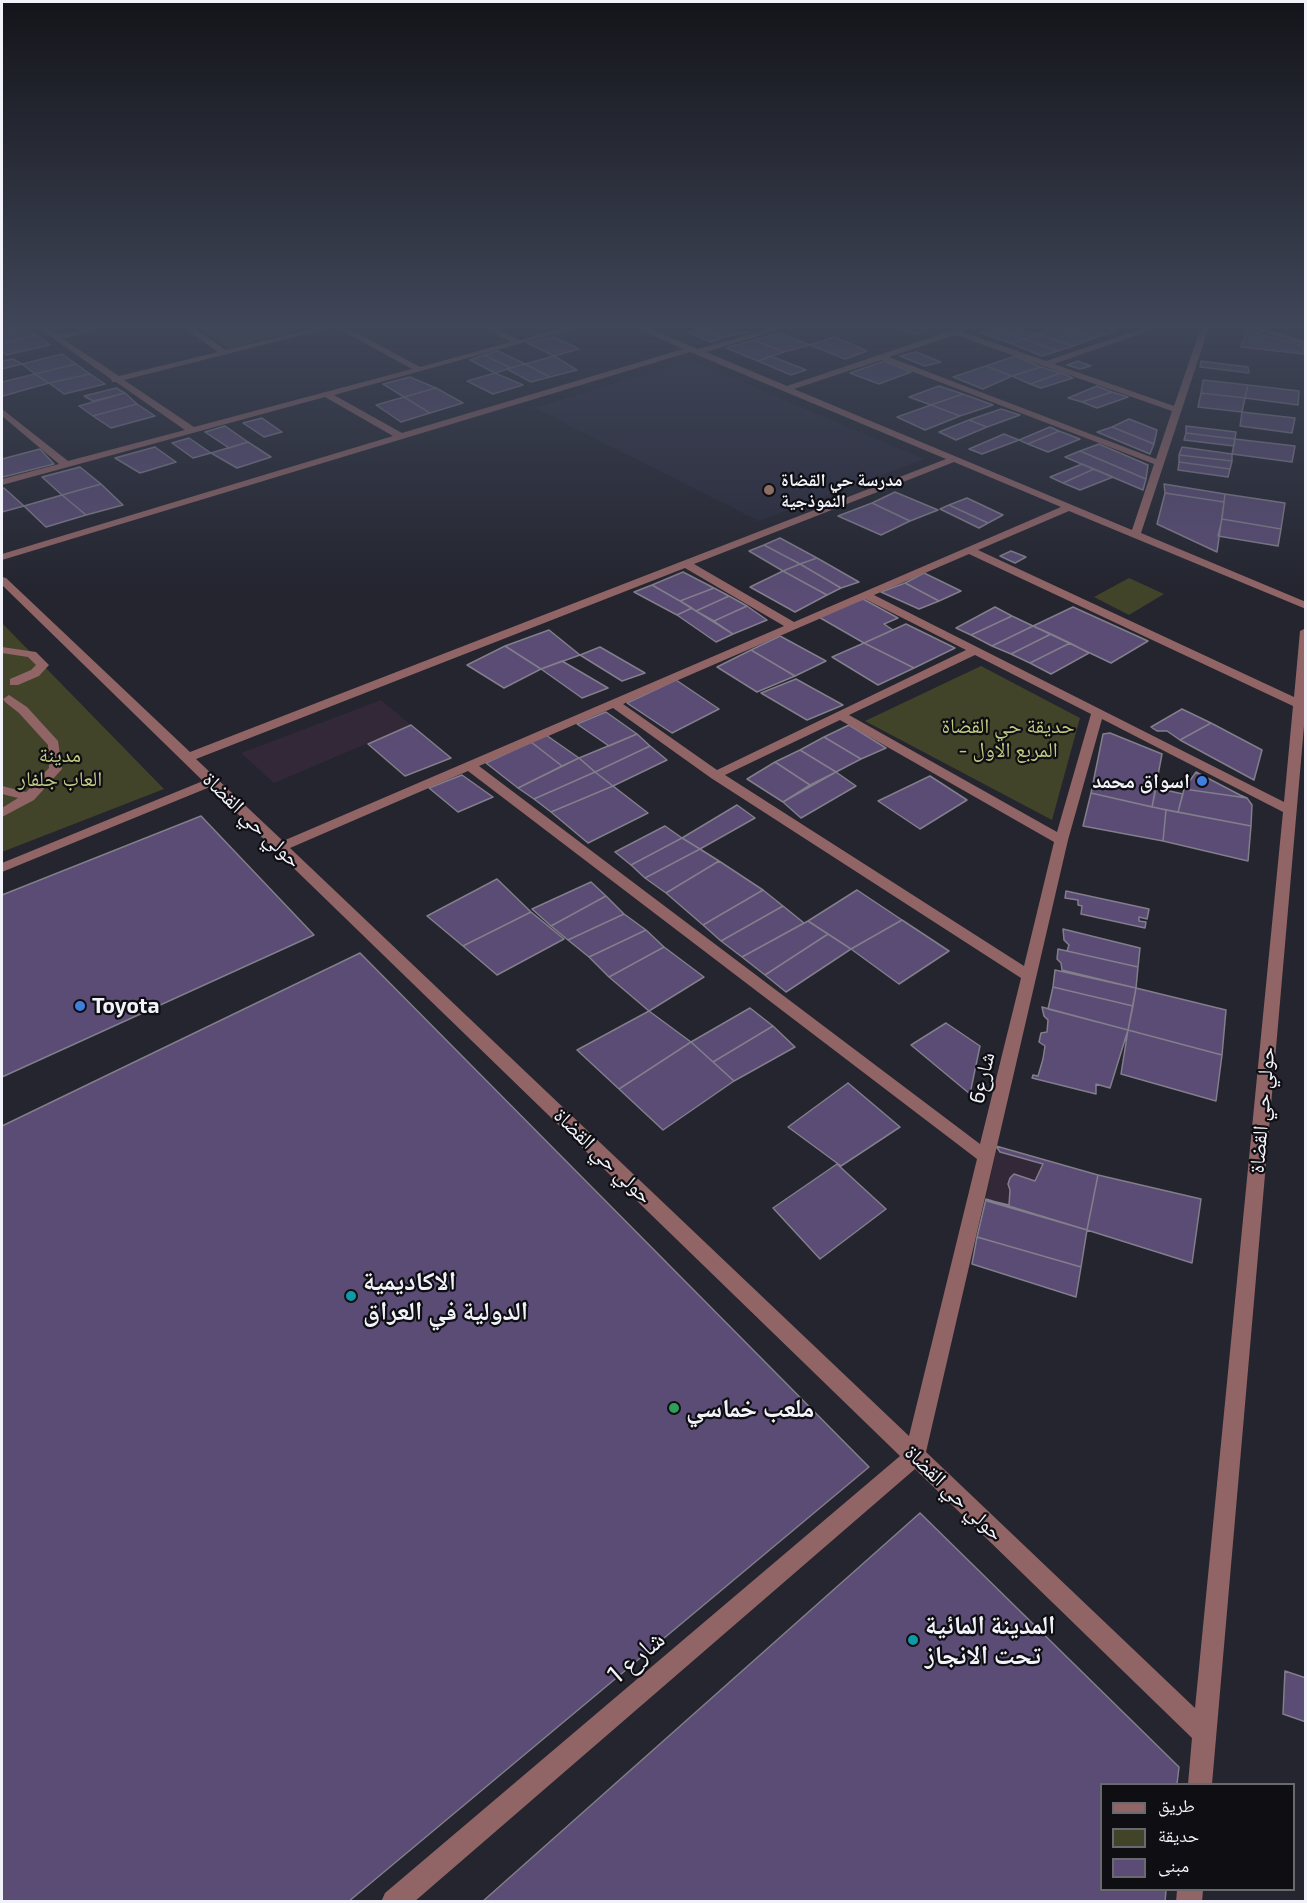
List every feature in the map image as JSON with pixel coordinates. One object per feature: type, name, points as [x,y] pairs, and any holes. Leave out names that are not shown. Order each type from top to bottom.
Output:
[{"type":"street","points":[[7,416],[68,465]]},
{"type":"street","points":[[170,416],[193,431]]},
{"type":"street","points":[[2,482],[250,416]]},
{"type":"street","points":[[364,416],[400,436]]},
{"type":"street","points":[[2,557],[470,416]]},
{"type":"street","points":[[850,416],[1305,606]]},
{"type":"street","points":[[1036,416],[1159,463]]},
{"type":"street","points":[[1136,535],[1175,416]]},
{"type":"street","points":[[187,758],[954,459]]},
{"type":"street","points":[[280,847],[1070,507]]},
{"type":"street","points":[[970,550],[1299,704]]},
{"type":"street","points":[[686,564],[794,626]]},
{"type":"street","name":"حولي حي القضاة","points":[[2,580],[1204,1733]]},
{"type":"street","points":[[866,595],[1290,810]]},
{"type":"street","name":"حولي حي القضاة","points":[[1200,1783],[1305,631]]},
{"type":"street","points":[[2,650],[32,654],[43,665],[35,673],[8,682]]},
{"type":"street","points":[[716,774],[975,650]]},
{"type":"street","points":[[5,700],[17,693],[19,687],[8,682]]},
{"type":"street","points":[[2,813],[29,797],[56,769],[54,744],[23,710],[5,700]]},
{"type":"street","points":[[614,703],[716,774],[1029,976]]},
{"type":"street","name":"شارع6","points":[[915,1456],[1061,840],[1098,712]]},
{"type":"street","points":[[840,715],[1061,840]]},
{"type":"street","points":[[469,765],[987,1158]]},
{"type":"street","points":[[2,868],[212,782]]},
{"type":"street","points":[[2,790],[29,797]]},
{"type":"street","name":"شارع 1","points":[[394,1902],[915,1456]]},
{"type":"shaded area","name":"مدرسة حي القضاة النموذجية","points":[[550,416],[822,416],[924,459],[759,521]]},
{"type":"shaded area","points":[[381,700],[411,725],[274,783],[241,753]]},
{"type":"shaded area","points":[[996,1151],[1043,1164],[1035,1181],[1010,1178],[1009,1205],[986,1199]]},
{"type":"green space","points":[[1129,578],[1164,594],[1129,615],[1094,597]]},
{"type":"green space","name":"مدينة العاب جلفار","points":[[2,623],[43,665],[164,789],[2,852]]},
{"type":"green space","name":"حديقة حي القضاة - المربع الاول","points":[[981,666],[1080,718],[1052,820],[865,721]]},
{"type":"building","points":[[93,416],[155,416],[155,416],[111,428]]},
{"type":"building","points":[[392,416],[421,416],[401,422]]},
{"type":"building","points":[[900,416],[960,416],[925,430],[897,417]]},
{"type":"building","points":[[981,416],[1018,416],[987,427],[969,420]]},
{"type":"building","points":[[1241,416],[1295,418],[1292,433],[1240,426]]},
{"type":"building","points":[[262,418],[282,432],[264,437],[243,423]]},
{"type":"building","points":[[1129,419],[1157,430],[1154,444],[1112,427]]},
{"type":"building","points":[[969,420],[987,427],[956,440],[939,432]]},
{"type":"building","points":[[225,426],[248,442],[229,448],[205,432]]},
{"type":"building","points":[[1186,426],[1236,432],[1235,439],[1186,433]]},
{"type":"building","points":[[1050,427],[1059,431],[1028,444],[1019,440]]},
{"type":"building","points":[[1112,427],[1154,444],[1150,454],[1097,432]]},
{"type":"building","points":[[1059,431],[1080,439],[1048,452],[1028,444]]},
{"type":"building","points":[[1186,433],[1235,439],[1234,446],[1184,440]]},
{"type":"building","points":[[1004,434],[1019,440],[982,454],[969,449]]},
{"type":"building","points":[[189,438],[211,453],[193,458],[172,443]]},
{"type":"building","points":[[1235,439],[1295,446],[1292,462],[1232,454]]},
{"type":"building","points":[[248,442],[271,457],[237,468],[211,453]]},
{"type":"building","points":[[1099,444],[1148,465],[1146,479],[1080,451]]},
{"type":"building","points":[[155,447],[176,462],[140,473],[115,458]]},
{"type":"building","points":[[1182,447],[1232,454],[1232,461],[1179,455]]},
{"type":"building","points":[[40,449],[54,464],[3,477],[2,459]]},
{"type":"building","points":[[1080,451],[1146,479],[1143,490],[1065,457]]},
{"type":"building","points":[[1179,455],[1232,461],[1230,469],[1179,462]]},
{"type":"building","points":[[1179,462],[1230,469],[1228,477],[1178,470]]},
{"type":"building","points":[[1082,464],[1094,469],[1063,483],[1050,477]]},
{"type":"building","points":[[80,467],[101,484],[62,495],[42,477]]},
{"type":"building","points":[[1094,469],[1113,477],[1080,490],[1063,483]]},
{"type":"building","points":[[101,484],[123,505],[86,515],[62,495]]},
{"type":"building","points":[[1164,484],[1225,494],[1224,502],[1165,493]]},
{"type":"building","points":[[4,488],[24,506],[2,512],[2,489]]},
{"type":"building","points":[[895,492],[938,510],[910,521],[872,503]]},
{"type":"building","points":[[1165,493],[1224,502],[1217,552],[1157,524]]},
{"type":"building","points":[[1225,494],[1285,503],[1281,529],[1222,519]]},
{"type":"building","points":[[62,495],[86,515],[46,527],[24,506]]},
{"type":"building","points":[[967,498],[1003,515],[988,523],[949,505]]},
{"type":"building","points":[[872,503],[910,521],[881,535],[838,516]]},
{"type":"building","points":[[949,505],[988,523],[979,528],[940,509]]},
{"type":"building","points":[[1222,519],[1281,529],[1278,546],[1218,536]]},
{"type":"building","points":[[780,538],[817,558],[800,564],[764,545]]},
{"type":"building","points":[[764,545],[800,564],[783,571],[749,551]]},
{"type":"building","points":[[1011,551],[1026,557],[1015,563],[1000,556]]},
{"type":"building","points":[[817,558],[859,582],[841,588],[800,564]]},
{"type":"building","points":[[800,564],[841,588],[827,595],[783,571]]},
{"type":"building","points":[[783,571],[827,595],[795,612],[750,587]]},
{"type":"building","points":[[683,572],[714,588],[680,601],[652,585]]},
{"type":"building","points":[[924,573],[961,591],[939,601],[905,583]]},
{"type":"building","points":[[905,583],[939,601],[919,609],[881,592]]},
{"type":"building","points":[[652,585],[692,608],[677,615],[634,592]]},
{"type":"building","points":[[714,588],[729,596],[696,611],[680,601]]},
{"type":"building","points":[[729,596],[747,606],[714,621],[696,611]]},
{"type":"building","points":[[863,599],[898,618],[884,624],[893,630],[864,643],[817,616]]},
{"type":"building","points":[[747,606],[767,620],[733,634],[714,621]]},
{"type":"building","points":[[995,607],[1012,616],[971,635],[956,628]]},
{"type":"building","points":[[1073,607],[1148,641],[1111,663],[1033,626]]},
{"type":"building","points":[[692,608],[733,634],[716,642],[677,615]]},
{"type":"building","points":[[1012,616],[1033,626],[992,646],[971,635]]},
{"type":"building","points":[[906,624],[955,648],[914,668],[864,643]]},
{"type":"building","points":[[1033,626],[1051,634],[1011,654],[992,646]]},
{"type":"building","points":[[549,630],[580,655],[541,669],[505,646]]},
{"type":"building","points":[[1051,634],[1070,643],[1030,663],[1011,654]]},
{"type":"building","points":[[780,636],[826,661],[795,676],[751,650]]},
{"type":"building","points":[[864,643],[914,668],[878,685],[832,657]]},
{"type":"building","points":[[1070,643],[1089,653],[1051,674],[1030,663]]},
{"type":"building","points":[[505,646],[541,669],[504,688],[467,665]]},
{"type":"building","points":[[600,647],[645,673],[622,681],[580,655]]},
{"type":"building","points":[[751,650],[795,676],[757,692],[717,667]]},
{"type":"building","points":[[562,661],[608,688],[582,698],[541,669]]},
{"type":"building","points":[[796,679],[843,705],[807,720],[761,693]]},
{"type":"building","points":[[676,680],[719,709],[672,733],[627,703]]},
{"type":"building","points":[[1182,709],[1211,723],[1180,740],[1167,731],[1157,731],[1151,727]]},
{"type":"building","points":[[606,712],[637,734],[609,746],[577,724]]},
{"type":"building","points":[[1211,723],[1262,750],[1254,780],[1180,740]]},
{"type":"building","points":[[411,725],[451,758],[405,776],[368,744]]},
{"type":"building","points":[[849,725],[886,748],[861,759],[824,737]]},
{"type":"building","points":[[1110,733],[1162,754],[1152,807],[1091,793],[1103,734]]},
{"type":"building","points":[[637,734],[650,746],[595,772],[579,758]]},
{"type":"building","points":[[546,735],[579,758],[562,766],[531,742]]},
{"type":"building","points":[[824,737],[861,759],[836,772],[800,750]]},
{"type":"building","points":[[531,742],[562,766],[518,788],[486,763]]},
{"type":"building","points":[[650,746],[667,760],[613,786],[595,772]]},
{"type":"building","points":[[800,750],[836,772],[810,785],[775,762]]},
{"type":"building","points":[[579,758],[595,772],[534,799],[518,788]]},
{"type":"building","points":[[775,762],[810,785],[783,802],[747,779]]},
{"type":"building","points":[[595,772],[613,786],[551,812],[534,799]]},
{"type":"building","points":[[836,772],[856,786],[801,818],[783,802]]},
{"type":"building","name":"اسواق محمد","points":[[1196,772],[1240,795],[1247,798],[1184,789]]},
{"type":"building","points":[[462,775],[493,797],[458,812],[429,788]]},
{"type":"building","points":[[930,776],[967,800],[920,829],[878,801]]},
{"type":"building","points":[[613,786],[648,813],[588,843],[551,812]]},
{"type":"building","points":[[1156,788],[1183,794],[1178,812],[1152,807]]},
{"type":"building","points":[[1184,789],[1247,798],[1252,805],[1251,826],[1178,812]]},
{"type":"building","points":[[1091,793],[1166,810],[1163,841],[1083,826]]},
{"type":"building","points":[[737,805],[755,818],[700,849],[682,838]]},
{"type":"building","points":[[1166,810],[1251,826],[1248,861],[1163,841]]},
{"type":"building","name":"Toyota","points":[[201,816],[314,935],[2,1077],[2,895]]},
{"type":"building","points":[[665,826],[682,838],[631,865],[615,852]]},
{"type":"building","points":[[682,838],[700,849],[645,878],[631,865]]},
{"type":"building","points":[[700,849],[719,861],[666,893],[645,878]]},
{"type":"building","points":[[719,861],[763,890],[703,925],[666,893]]},
{"type":"building","points":[[497,879],[531,912],[463,946],[427,916]]},
{"type":"building","points":[[591,882],[606,896],[551,926],[532,909]]},
{"type":"building","points":[[763,890],[783,906],[721,941],[703,925]]},
{"type":"building","points":[[857,890],[902,920],[851,949],[808,921]]},
{"type":"building","points":[[1066,891],[1149,909],[1147,919],[1139,917],[1139,921],[1146,922],[1145,928],[1081,914],[1082,906],[1078,905],[1078,900],[1065,898]]},
{"type":"building","points":[[606,896],[624,914],[568,940],[551,926]]},
{"type":"building","points":[[783,906],[804,923],[742,957],[721,941]]},
{"type":"building","points":[[531,912],[564,939],[497,975],[463,946]]},
{"type":"building","points":[[624,914],[646,930],[589,957],[568,940]]},
{"type":"building","points":[[902,920],[949,951],[899,984],[851,949]]},
{"type":"building","points":[[808,921],[828,934],[765,975],[742,957]]},
{"type":"building","points":[[1063,929],[1140,948],[1138,967],[1067,951],[1069,945],[1064,940]]},
{"type":"building","points":[[646,930],[664,947],[609,977],[589,957]]},
{"type":"building","points":[[828,934],[851,949],[786,992],[765,975]]},
{"type":"building","points":[[664,947],[704,977],[649,1011],[609,977]]},
{"type":"building","points":[[1058,949],[1138,967],[1136,988],[1062,970],[1061,963],[1057,959]]},
{"type":"building","name":"الاكاديمية الدولية في العراق","points":[[360,953],[869,1467],[348,1902],[2,1902],[2,1126]]},
{"type":"building","points":[[1055,970],[1136,988],[1133,1006],[1053,987]]},
{"type":"building","points":[[1053,987],[1133,1006],[1128,1030],[1048,1009]]},
{"type":"building","points":[[1136,988],[1226,1010],[1222,1055],[1128,1030]]},
{"type":"building","points":[[1042,1007],[1128,1030],[1110,1088],[1096,1084],[1096,1094],[1032,1078],[1033,1075],[1038,1076],[1043,1059],[1045,1046],[1039,1042],[1041,1033],[1047,1032],[1048,1020],[1044,1016]]},
{"type":"building","points":[[750,1008],[773,1026],[713,1062],[691,1042]]},
{"type":"building","points":[[649,1011],[691,1042],[619,1089],[577,1050]]},
{"type":"building","points":[[946,1023],[980,1046],[970,1094],[911,1045]]},
{"type":"building","points":[[773,1026],[795,1047],[734,1081],[713,1062]]},
{"type":"building","points":[[1128,1030],[1222,1055],[1216,1101],[1121,1074]]},
{"type":"building","points":[[691,1042],[734,1081],[663,1130],[619,1089]]},
{"type":"building","points":[[848,1083],[900,1127],[841,1166],[788,1127]]},
{"type":"building","points":[[996,1146],[1098,1175],[1087,1230],[987,1201],[1009,1205],[1010,1178],[1014,1174],[1035,1181],[1043,1164],[1000,1152]]},
{"type":"building","points":[[837,1164],[886,1209],[820,1259],[773,1208]]},
{"type":"building","points":[[1098,1175],[1201,1199],[1192,1263],[1087,1230]]},
{"type":"building","points":[[986,1199],[1087,1230],[1081,1267],[977,1237]]},
{"type":"building","points":[[977,1237],[1081,1267],[1076,1297],[972,1264]]},
{"type":"building","name":"المدينة المائية تحت الانجاز","points":[[920,1513],[1179,1767],[1177,1783],[1100,1783],[1100,1891],[1166,1891],[1165,1902],[482,1902]]},
{"type":"building","points":[[1285,1671],[1306,1678],[1306,1722],[1283,1714]]},
{"type":"place","name":"مدرسة حي القضاة النموذجية","points":[[769,490]]},
{"type":"place","name":"اسواق محمد","points":[[1202,781]]},
{"type":"place","name":"Toyota","points":[[80,1006]]},
{"type":"place","name":"الاكاديمية الدولية في العراق","points":[[351,1296]]},
{"type":"place","name":"ملعب خماسي","points":[[674,1408]]},
{"type":"place","name":"المدينة المائية تحت الانجاز","points":[[913,1640]]}]
